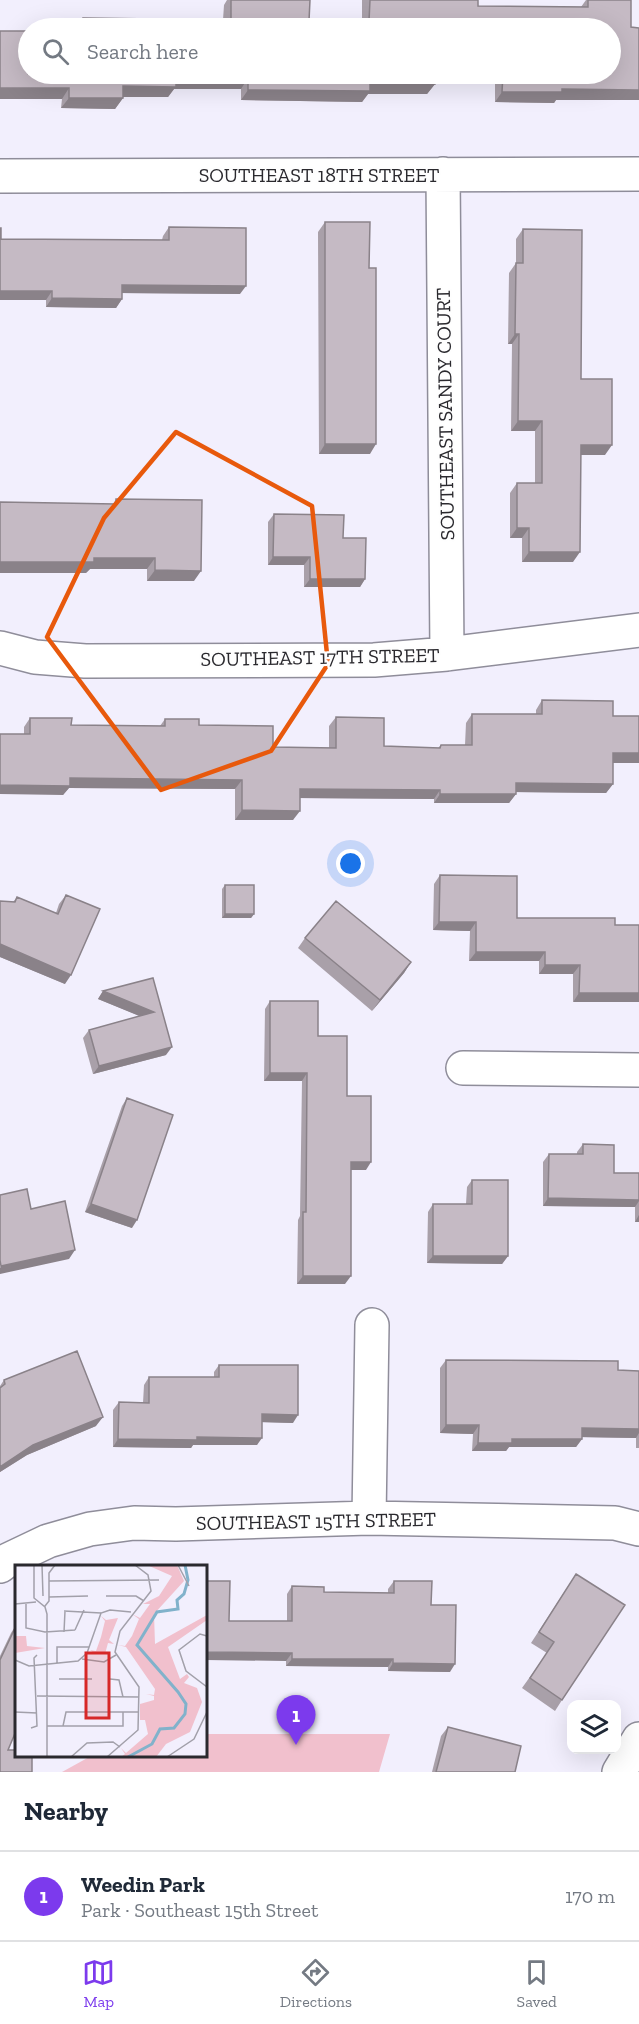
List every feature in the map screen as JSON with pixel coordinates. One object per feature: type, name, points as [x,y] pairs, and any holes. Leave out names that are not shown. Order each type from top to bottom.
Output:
[{"type":"street","name":"SOUTHEAST SANDY COURT","points":[[443,174],[447,654]]},
{"type":"street","name":"SOUTHEAST 18TH STREET","points":[[0,176],[639,174]]},
{"type":"street","name":"SOUTHEAST 17TH STREET","points":[[0,648],[34,657],[85,661],[374,660],[447,654],[639,630]]},
{"type":"street","points":[[462,1068],[639,1070]]},
{"type":"street","points":[[369,1518],[372,1325]]},
{"type":"street","name":"SOUTHEAST 15TH STREET","points":[[0,1566],[48,1541],[90,1529],[134,1523],[176,1524],[369,1518],[615,1523],[639,1529]]},
{"type":"street","points":[[619,1772],[639,1739]]},
{"type":"highlighted area","points":[[176,432],[312,506],[328,664],[271,751],[161,790],[47,637],[104,518]]},
{"type":"shaded area","points":[[207,1734],[390,1734],[379,1772],[62,1772],[89,1757],[207,1757]]},
{"type":"building","points":[[231,0],[310,0],[309,18],[231,18]]},
{"type":"building","points":[[370,0],[478,0],[478,6],[588,7],[588,0],[631,0],[631,27],[639,28],[639,90],[562,89],[562,92],[502,92],[502,84],[621,84],[621,18],[369,18]]},
{"type":"building","points":[[0,31],[18,31],[18,84],[176,84],[176,87],[123,86],[123,98],[69,98],[69,88],[0,88]]},
{"type":"building","points":[[248,84],[370,84],[370,91],[248,90]]},
{"type":"building","points":[[325,222],[370,222],[369,268],[376,268],[376,444],[325,444]]},
{"type":"building","points":[[169,227],[246,228],[246,286],[122,285],[122,299],[52,298],[52,291],[0,291],[0,228],[1,239],[169,240]]},
{"type":"building","points":[[523,229],[582,230],[581,379],[612,379],[612,445],[581,445],[580,552],[529,552],[529,528],[517,528],[517,483],[542,483],[542,421],[518,421],[519,334],[515,334],[516,263],[523,263]]},
{"type":"building","points":[[116,499],[202,500],[201,571],[155,570],[155,558],[94,558],[94,562],[0,562],[0,502],[116,504]]},
{"type":"building","points":[[274,514],[344,515],[343,538],[366,538],[365,579],[310,579],[310,557],[273,557]]},
{"type":"building","points":[[542,700],[613,701],[613,716],[639,716],[639,753],[613,753],[613,784],[516,783],[516,794],[440,794],[440,790],[300,789],[300,811],[242,810],[242,780],[70,778],[70,786],[0,785],[0,734],[30,734],[30,718],[72,718],[71,725],[165,726],[165,719],[199,719],[199,725],[273,726],[273,747],[336,748],[336,717],[384,718],[384,746],[440,748],[441,745],[472,745],[472,714],[542,714]]},
{"type":"building","points":[[440,875],[517,876],[517,918],[615,918],[615,925],[639,925],[639,993],[579,993],[580,965],[545,965],[545,952],[476,952],[476,922],[439,922]]},
{"type":"building","points":[[225,885],[254,885],[254,914],[225,914]]},
{"type":"building","points":[[66,895],[100,909],[71,975],[0,944],[0,901],[15,902],[17,897],[58,914]]},
{"type":"building","points":[[336,901],[411,962],[380,1000],[305,938]]},
{"type":"building","points":[[153,978],[172,1047],[99,1066],[89,1030],[154,1012],[103,991]]},
{"type":"building","points":[[270,1001],[318,1001],[318,1036],[347,1036],[347,1096],[371,1096],[371,1162],[351,1162],[351,1276],[303,1276],[307,1073],[270,1073]]},
{"type":"building","points":[[127,1098],[173,1115],[137,1220],[91,1204]]},
{"type":"building","points":[[583,1144],[614,1145],[614,1173],[639,1173],[639,1200],[548,1198],[549,1154],[583,1154]]},
{"type":"building","points":[[472,1180],[508,1180],[508,1256],[433,1256],[433,1204],[472,1204]]},
{"type":"building","points":[[27,1189],[31,1209],[65,1201],[75,1250],[1,1266],[0,1195]]},
{"type":"building","points":[[77,1351],[103,1417],[33,1445],[0,1467],[0,1388],[5,1384],[4,1380]]},
{"type":"building","points":[[446,1360],[618,1361],[618,1370],[639,1371],[639,1429],[582,1428],[582,1439],[512,1439],[512,1443],[478,1443],[479,1425],[446,1425]]},
{"type":"building","points":[[219,1365],[298,1365],[298,1415],[262,1414],[262,1438],[118,1439],[119,1402],[149,1403],[149,1377],[219,1377]]},
{"type":"building","points":[[576,1574],[625,1605],[562,1700],[530,1678],[554,1642],[539,1632]]},
{"type":"building","points":[[207,1581],[230,1581],[229,1621],[292,1621],[292,1586],[324,1587],[324,1592],[394,1593],[394,1581],[432,1581],[431,1605],[456,1605],[455,1664],[393,1663],[393,1659],[292,1659],[292,1653],[207,1652]]},
{"type":"building","points":[[15,1628],[15,1733],[8,1750],[15,1750],[15,1757],[32,1757],[32,1772],[0,1772],[0,1660]]},
{"type":"building","points":[[448,1727],[521,1746],[515,1772],[436,1772]]},
{"type":"place","name":"Weedin Park","points":[[296,1745]]}]
